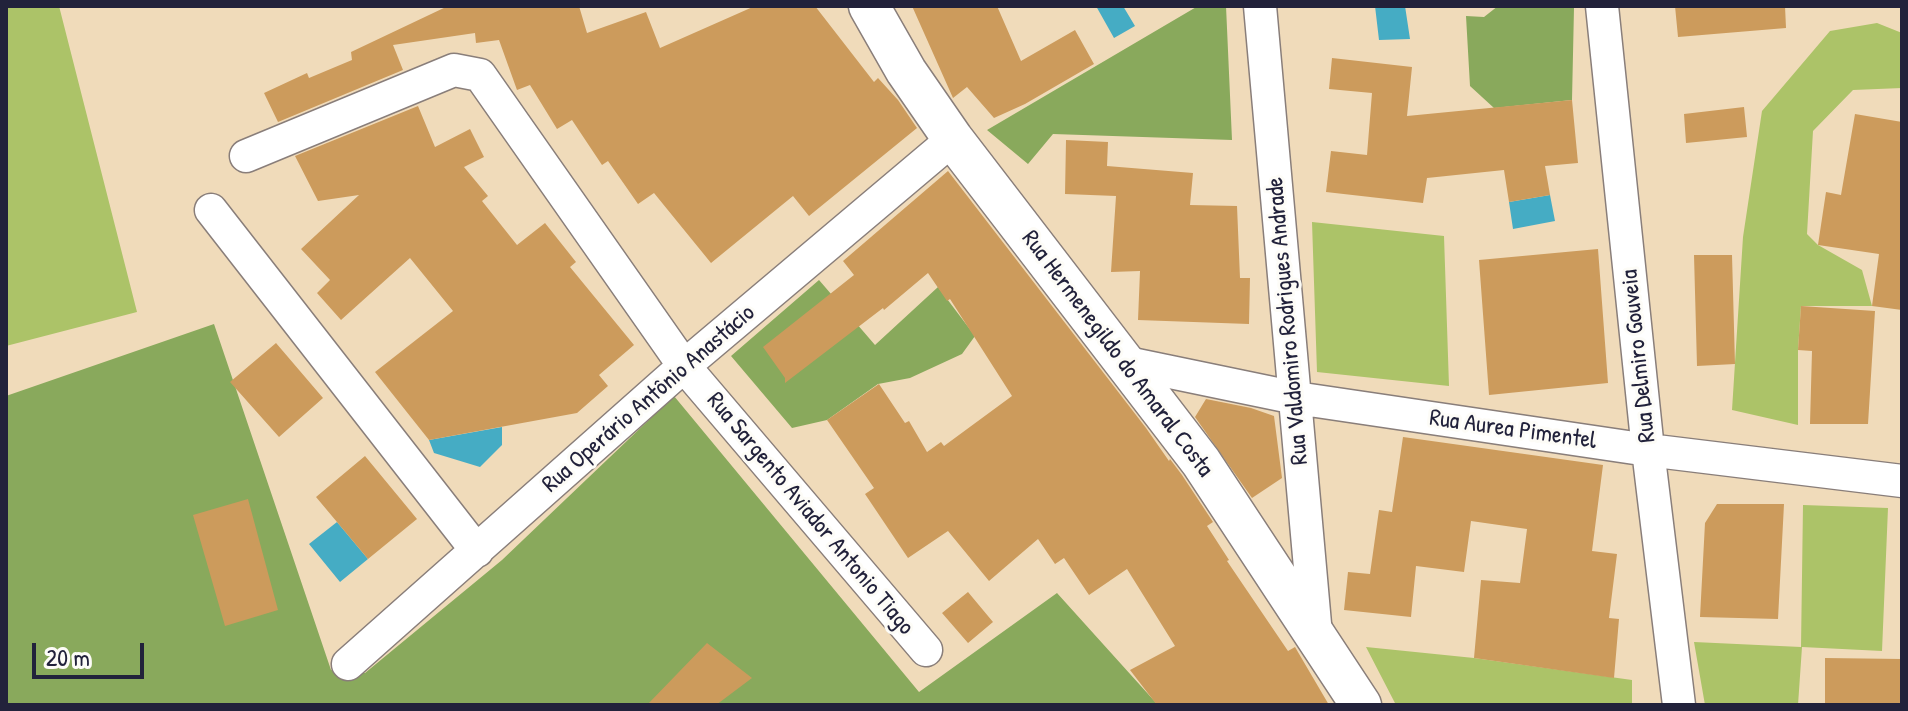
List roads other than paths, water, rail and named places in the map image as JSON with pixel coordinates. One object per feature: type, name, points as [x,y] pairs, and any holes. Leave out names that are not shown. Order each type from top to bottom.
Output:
[{"type":"street","name":"Rua Hermenegildo do Amaral Costa","points":[[869,6],[906,71],[953,139],[1201,462],[1361,705]]},
{"type":"street","name":"Rua Valdomiro Rodrigues Andrade","points":[[1260,6],[1316,635]]},
{"type":"street","name":"Rua Delmiro Gouveia","points":[[1602,6],[1648,450],[1679,705]]},
{"type":"street","name":"Rua Sargento Aviador Antonio Tiago","points":[[246,156],[454,70],[480,75],[684,366],[926,650]]},
{"type":"street","name":"Rua Operário Antônio Anastácio","points":[[348,664],[684,366],[953,139]]},
{"type":"street","points":[[211,210],[477,551]]},
{"type":"street","name":"Rua Aurea Pimentel","points":[[1127,363],[1296,398],[1648,450],[1902,481]]},
{"type":"water","points":[[1096,6],[1123,6],[1135,26],[1114,38]]},
{"type":"water","points":[[1375,6],[1405,6],[1410,39],[1379,40]]},
{"type":"water","points":[[1550,195],[1555,221],[1513,229],[1509,202]]},
{"type":"water","points":[[502,427],[502,445],[480,467],[434,453],[429,440]]},
{"type":"water","points":[[337,522],[368,559],[340,582],[309,544]]}]
